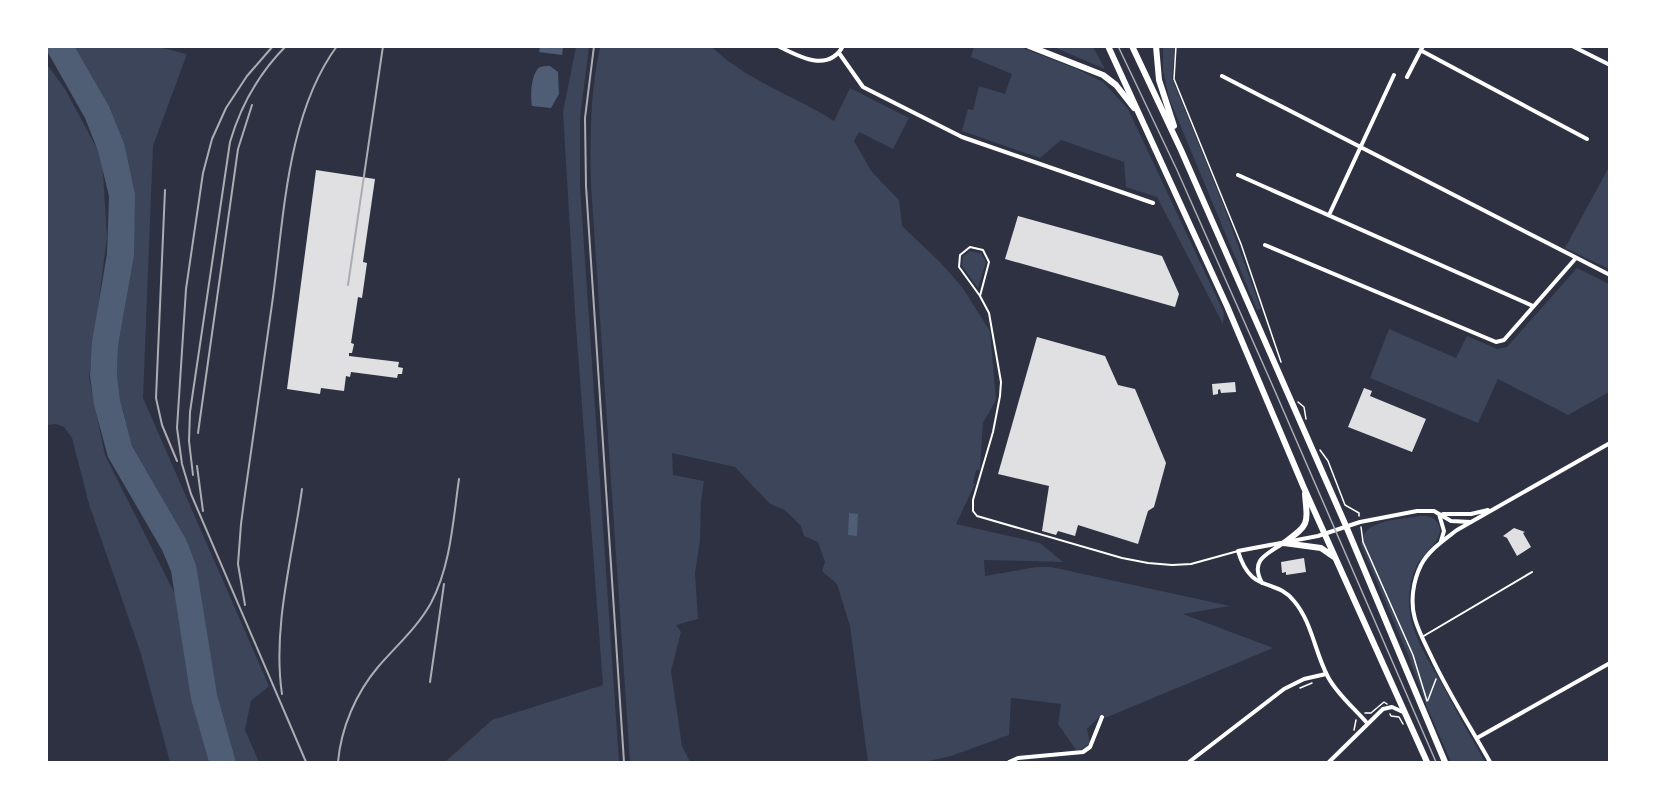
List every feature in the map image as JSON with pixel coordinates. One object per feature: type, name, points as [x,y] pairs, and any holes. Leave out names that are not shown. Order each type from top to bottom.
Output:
[{"type":"main road","points":[[1029,46],[1106,76],[1142,117]]},
{"type":"main road","points":[[1108,46],[1240,334],[1304,488],[1427,762]]},
{"type":"main road","points":[[1132,46],[1181,150],[1346,526],[1445,762]]},
{"type":"main road","points":[[1156,46],[1159,80],[1181,150]]},
{"type":"main road","points":[[1284,543],[1304,528],[1308,519],[1304,488]]},
{"type":"main road","points":[[1284,543],[1321,548],[1329,552],[1339,563]]},
{"type":"street","points":[[778,46],[817,62],[830,60],[839,53],[843,46]]},
{"type":"street","points":[[1573,47],[1610,66]]},
{"type":"street","points":[[1407,77],[1423,49],[1587,139]]},
{"type":"street","points":[[839,53],[863,87],[962,137],[1153,202]]},
{"type":"street","points":[[1329,215],[1394,75]]},
{"type":"street","points":[[1222,76],[1610,275]]},
{"type":"street","points":[[1238,175],[1533,306]]},
{"type":"street","points":[[1265,246],[1496,342],[1504,340],[1576,258]]},
{"type":"street","points":[[1490,762],[1439,673],[1422,637],[1413,610],[1415,583],[1423,562],[1441,542],[1471,522],[1610,443]]},
{"type":"street","points":[[1439,514],[1471,514],[1498,507]]},
{"type":"street","points":[[1367,723],[1326,674],[1294,601],[1283,591],[1263,584],[1249,573],[1238,552],[1284,543],[1360,522],[1417,511],[1428,510],[1451,520],[1471,522]]},
{"type":"street","points":[[1439,514],[1444,531],[1441,542]]},
{"type":"street","points":[[1263,584],[1257,571],[1260,560],[1284,543]]},
{"type":"street","points":[[1477,738],[1610,663]]},
{"type":"street","points":[[1189,762],[1284,689],[1304,679],[1326,674]]},
{"type":"street","points":[[1329,762],[1381,710],[1398,708],[1407,715]]},
{"type":"street","points":[[1009,762],[1018,758],[1083,752],[1090,747],[1102,717]]},
{"type":"lane","points":[[980,296],[989,262],[983,250],[970,247],[960,255],[959,267],[989,313],[1001,389],[993,432],[974,500],[973,511],[978,516],[1067,543],[1149,563],[1172,566],[1191,564],[1238,552]]},
{"type":"lane","points":[[1422,637],[1532,572]]},
{"type":"path","points":[[1176,46],[1174,79],[1241,244],[1283,366]]},
{"type":"path","points":[[1295,396],[1304,407],[1307,421]]},
{"type":"path","points":[[1317,445],[1328,461],[1345,505],[1359,513],[1364,542],[1413,655],[1427,702],[1439,673]]},
{"type":"path","points":[[1295,689],[1312,683]]},
{"type":"path","points":[[1353,730],[1356,718],[1363,711],[1367,714],[1384,702],[1387,702],[1391,716],[1399,717],[1402,725],[1406,724]]},
{"type":"shaded area","points":[[1061,46],[1093,47],[1105,69],[1056,48]]},
{"type":"shaded area","points":[[46,47],[75,47],[109,106],[124,143],[135,194],[134,256],[118,346],[117,375],[120,400],[132,446],[186,539],[196,565],[217,694],[236,762],[209,762],[191,699],[171,571],[162,550],[108,457],[94,405],[90,376],[92,342],[107,254],[109,196],[98,151],[85,118]]},
{"type":"shaded area","points":[[75,47],[158,47],[187,54],[153,146],[143,398],[269,686],[251,701],[245,730],[259,762],[236,762],[217,694],[186,539],[132,446],[120,400],[117,375],[118,346],[134,256],[124,143],[109,106]]},
{"type":"shaded area","points":[[540,47],[563,47],[562,55],[539,52]]},
{"type":"shaded area","points":[[576,47],[589,47],[580,118],[580,186],[619,762],[445,762],[492,720],[603,685],[575,313],[563,112]]},
{"type":"shaded area","points":[[600,47],[712,47],[740,69],[834,121],[850,88],[909,118],[893,149],[859,132],[854,141],[872,172],[899,200],[902,226],[940,262],[962,287],[990,331],[996,400],[983,423],[980,470],[976,470],[973,483],[975,484],[956,524],[1040,543],[1063,562],[984,560],[985,576],[1036,567],[1051,567],[1230,606],[1183,614],[1273,648],[1105,718],[1099,717],[1087,729],[1090,743],[1082,749],[1076,750],[1058,724],[1061,704],[1011,698],[1009,735],[951,756],[925,762],[868,762],[850,626],[837,584],[822,571],[825,562],[818,542],[804,536],[801,526],[785,510],[770,504],[735,467],[672,453],[673,475],[704,481],[695,573],[698,619],[676,625],[681,632],[671,671],[682,746],[690,762],[630,762],[591,186],[592,99]]},
{"type":"shaded area","points":[[974,47],[1020,47],[1077,69],[1103,82],[1128,109],[1224,313],[1223,324],[1157,197],[1126,187],[1124,162],[1061,140],[1040,158],[962,131],[968,109],[973,110],[979,86],[1005,94],[1012,74],[971,57]]},
{"type":"shaded area","points":[[1163,47],[1175,47],[1172,78],[1223,204],[1261,309],[1257,310],[1169,98],[1163,70]]},
{"type":"shaded area","points":[[46,63],[65,89],[102,158],[107,237],[89,378],[105,455],[180,604],[212,762],[170,762],[140,651],[89,504],[72,438],[64,427],[56,424],[47,425]]},
{"type":"shaded area","points":[[550,66],[558,72],[559,94],[551,108],[532,106],[531,91],[535,74],[540,67]]},
{"type":"shaded area","points":[[1609,167],[1609,269],[1565,248]]},
{"type":"shaded area","points":[[970,251],[981,253],[986,262],[978,288],[962,266],[963,256]]},
{"type":"shaded area","points":[[1577,268],[1609,284],[1609,392],[1568,415],[1498,379],[1478,423],[1370,378],[1389,329],[1456,358],[1467,336],[1497,349],[1507,347]]},
{"type":"shaded area","points":[[849,513],[858,514],[857,536],[848,535]]},
{"type":"shaded area","points":[[1420,516],[1434,519],[1440,533],[1434,545],[1419,562],[1413,575],[1409,602],[1412,624],[1425,654],[1485,762],[1451,762],[1361,545],[1363,536],[1374,525]]},
{"type":"building","points":[[316,170],[375,179],[363,262],[367,263],[362,298],[358,297],[351,343],[354,344],[349,356],[399,362],[398,367],[403,368],[402,374],[398,374],[397,378],[351,372],[350,377],[346,376],[344,391],[321,388],[320,394],[287,389]]},
{"type":"building","points":[[1018,216],[1162,256],[1179,294],[1175,307],[1005,259]]},
{"type":"building","points":[[1037,337],[1105,356],[1118,385],[1135,389],[1166,463],[1154,507],[1148,511],[1138,544],[1078,525],[1075,536],[1058,531],[1056,535],[1042,531],[1049,486],[998,474]]},
{"type":"building","points":[[1235,382],[1236,392],[1221,393],[1220,389],[1218,394],[1213,395],[1212,384]]},
{"type":"building","points":[[1364,388],[1372,391],[1370,396],[1426,419],[1412,452],[1348,427]]},
{"type":"building","points":[[1514,528],[1525,532],[1523,533],[1531,547],[1517,556],[1507,538],[1503,536]]},
{"type":"building","points":[[1304,558],[1306,572],[1286,575],[1286,572],[1282,573],[1281,562]]},
{"type":"tram line","points":[[1118,46],[1177,170],[1436,762]]},
{"type":"railway","points":[[273,46],[247,76],[226,108],[212,139],[203,173],[186,289],[177,428],[182,464],[191,494],[306,762]]},
{"type":"railway","points":[[193,475],[189,441],[190,412],[230,142],[239,115],[252,91],[267,68],[286,46]]},
{"type":"railway","points":[[245,605],[238,564],[241,524],[290,167],[307,103],[320,73],[337,46]]},
{"type":"railway","points":[[348,285],[383,46]]},
{"type":"railway","points":[[594,46],[585,118],[586,186],[624,762]]},
{"type":"railway","points":[[198,433],[238,149],[252,105]]},
{"type":"railway","points":[[165,190],[156,398],[162,425],[177,461]]},
{"type":"railway","points":[[197,466],[203,511]]},
{"type":"railway","points":[[338,762],[342,736],[356,700],[370,677],[419,621],[438,588],[447,558],[459,479]]},
{"type":"railway","points":[[282,694],[280,669],[282,617],[302,489]]},
{"type":"railway","points":[[430,682],[444,584]]}]
